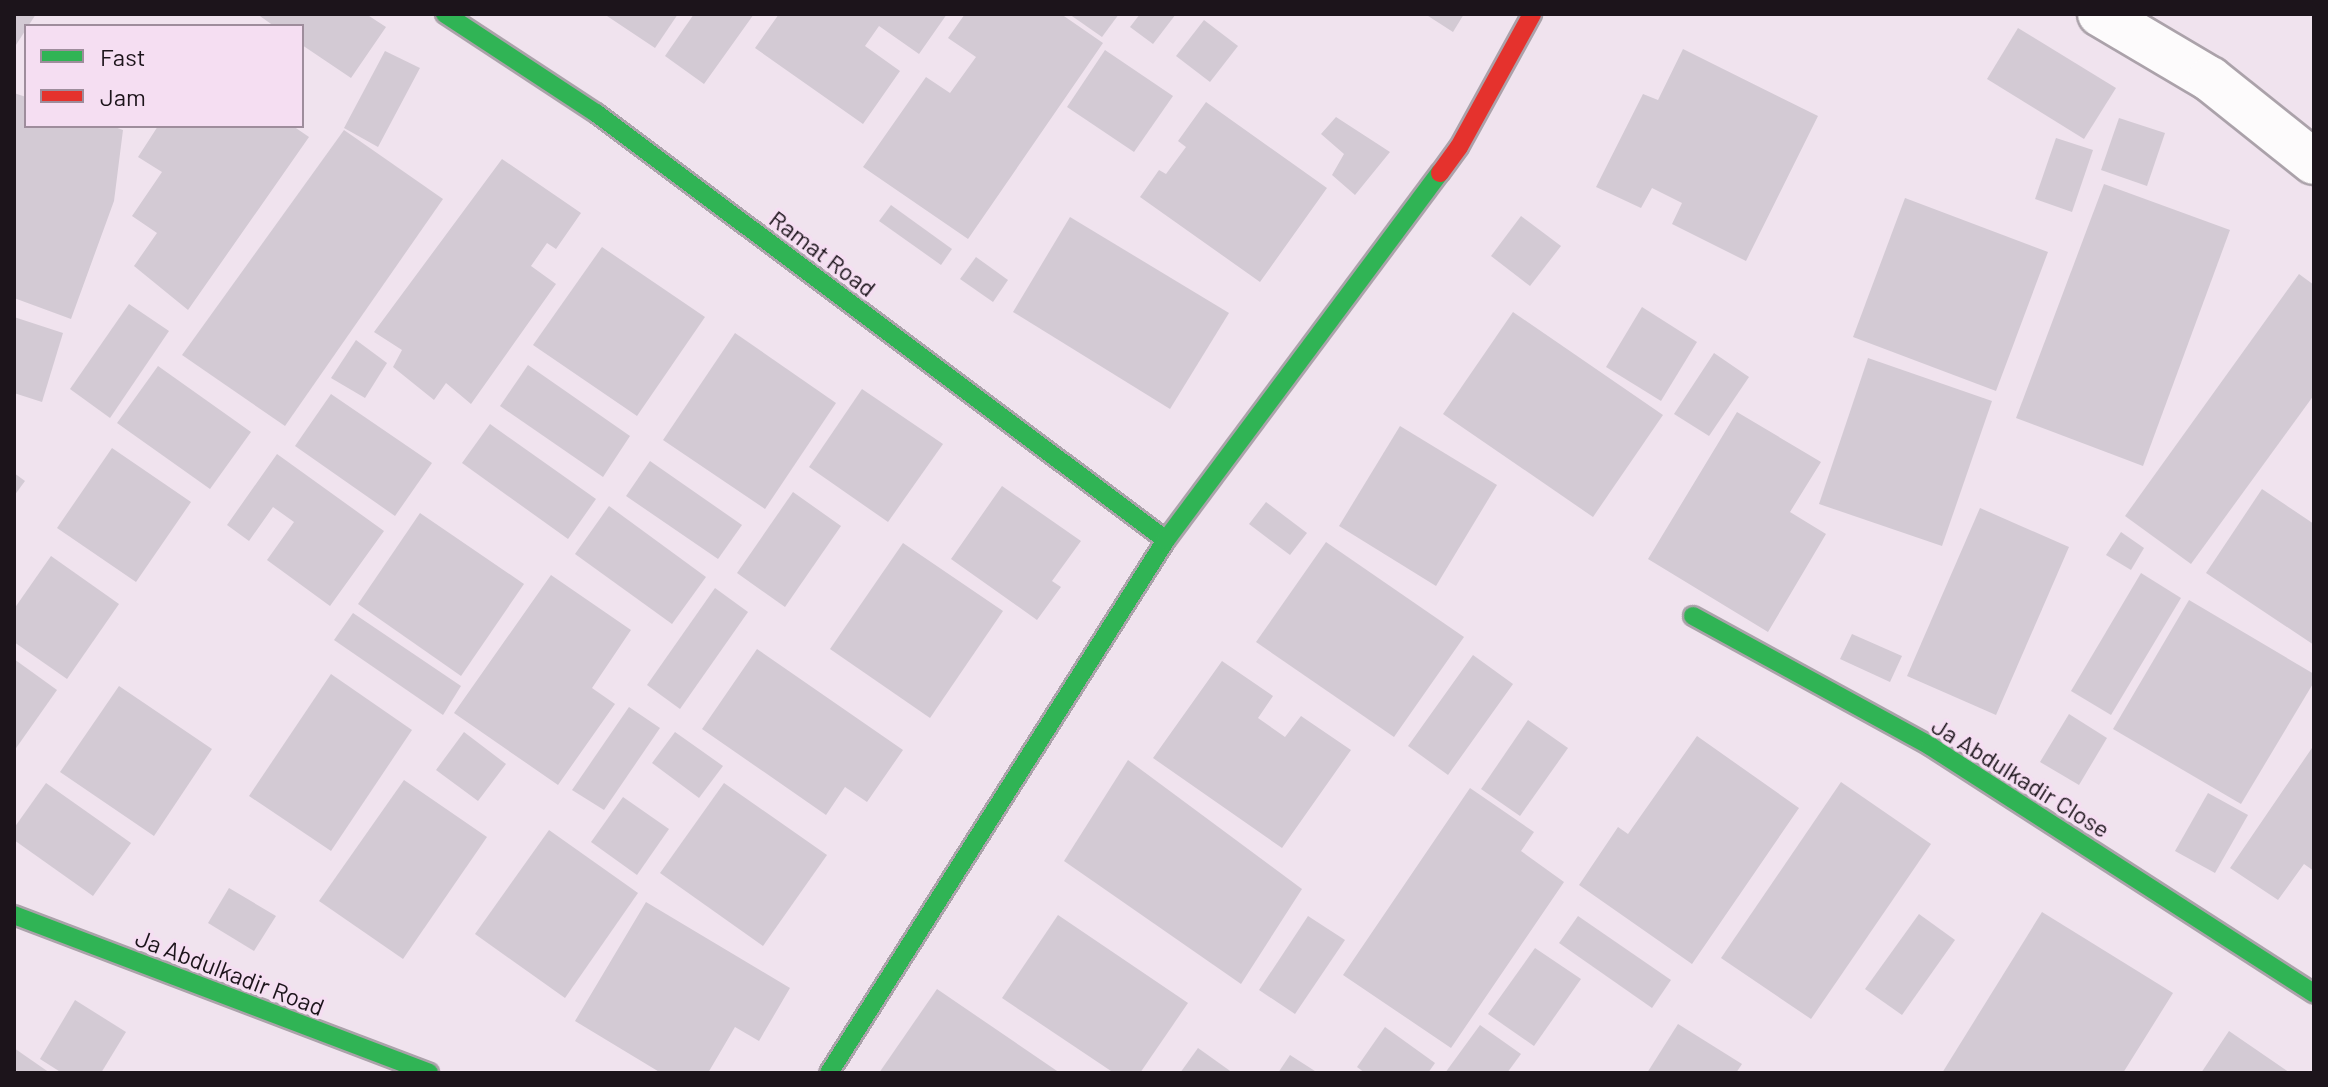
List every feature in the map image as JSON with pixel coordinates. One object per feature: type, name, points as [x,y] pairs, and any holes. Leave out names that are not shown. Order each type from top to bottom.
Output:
[{"type":"street","name":"Ramat Road","points":[[445,14],[596,113],[1166,540]]},
{"type":"street","points":[[829,1073],[1166,540],[1459,147],[1532,14]]},
{"type":"street","points":[[2100,14],[2210,79],[2314,162]]},
{"type":"street","name":"Ja Abdulkadir Close","points":[[1693,616],[1930,746],[2314,993]]},
{"type":"street","name":"Ja Abdulkadir Road","points":[[14,915],[429,1073]]},
{"type":"building","points":[[14,14],[36,14],[30,24],[24,24],[24,33],[14,48]]},
{"type":"building","points":[[257,14],[366,14],[386,27],[351,78],[304,46],[304,24],[271,24]]},
{"type":"building","points":[[604,14],[678,14],[655,48]]},
{"type":"building","points":[[694,14],[754,14],[704,84],[665,56]]},
{"type":"building","points":[[779,14],[947,14],[919,54],[879,26],[865,46],[900,71],[863,124],[755,48]]},
{"type":"building","points":[[965,14],[1061,14],[1103,43],[968,239],[863,167],[926,77],[950,93],[976,57],[948,38]]},
{"type":"building","points":[[1069,14],[1119,14],[1102,37]]},
{"type":"building","points":[[1140,14],[1176,14],[1153,44],[1130,27]]},
{"type":"building","points":[[1425,14],[1464,14],[1453,32]]},
{"type":"building","points":[[1204,20],[1238,46],[1210,82],[1176,56]]},
{"type":"building","points":[[2018,28],[2116,88],[2084,139],[1987,79]]},
{"type":"building","points":[[1683,49],[1818,116],[1746,261],[1672,224],[1682,203],[1652,188],[1641,208],[1596,187],[1643,94],[1658,100]]},
{"type":"building","points":[[1105,50],[1173,96],[1134,152],[1067,107]]},
{"type":"building","points":[[385,51],[420,68],[378,147],[344,128]]},
{"type":"building","points":[[14,93],[24,96],[24,128],[123,130],[114,201],[71,319],[14,298]]},
{"type":"building","points":[[1206,102],[1327,188],[1260,282],[1140,197],[1159,170],[1166,174],[1186,147],[1178,141]]},
{"type":"building","points":[[1336,117],[1390,152],[1355,195],[1332,175],[1344,154],[1321,134]]},
{"type":"building","points":[[2119,118],[2165,133],[2147,186],[2101,170]]},
{"type":"building","points":[[157,128],[296,128],[309,137],[188,310],[134,266],[157,233],[132,216],[162,172],[138,157]]},
{"type":"building","points":[[344,130],[443,199],[285,426],[182,355]]},
{"type":"building","points":[[2056,138],[2093,150],[2072,212],[2035,199]]},
{"type":"building","points":[[502,159],[581,213],[556,249],[547,243],[531,266],[556,284],[471,404],[446,383],[434,400],[393,367],[402,350],[374,332]]},
{"type":"building","points":[[2104,184],[2230,230],[2143,466],[2016,418]]},
{"type":"building","points":[[1905,198],[2048,252],[1996,391],[1853,337]]},
{"type":"building","points":[[891,205],[952,249],[941,265],[879,221]]},
{"type":"building","points":[[1521,216],[1561,246],[1530,286],[1491,256]]},
{"type":"building","points":[[1070,217],[1229,313],[1170,409],[1013,312]]},
{"type":"building","points":[[602,247],[705,317],[637,416],[533,345]]},
{"type":"building","points":[[976,257],[1008,280],[993,302],[960,279]]},
{"type":"building","points":[[2299,274],[2314,285],[2314,395],[2191,564],[2125,516]]},
{"type":"building","points":[[129,304],[169,331],[110,418],[70,389]]},
{"type":"building","points":[[1642,307],[1697,342],[1661,401],[1606,367]]},
{"type":"building","points":[[1513,312],[1663,415],[1593,517],[1443,414]]},
{"type":"building","points":[[14,317],[63,333],[42,402],[14,393]]},
{"type":"building","points":[[735,333],[836,403],[765,509],[663,440]]},
{"type":"building","points":[[356,340],[387,363],[365,398],[331,378]]},
{"type":"building","points":[[1714,353],[1749,377],[1709,436],[1674,414]]},
{"type":"building","points":[[1868,358],[1992,401],[1942,546],[1819,504]]},
{"type":"building","points":[[528,365],[630,436],[603,477],[500,406]]},
{"type":"building","points":[[158,366],[251,432],[210,489],[117,423]]},
{"type":"building","points":[[862,389],[943,444],[888,522],[809,467]]},
{"type":"building","points":[[331,394],[432,463],[395,516],[295,446]]},
{"type":"building","points":[[1737,412],[1821,462],[1790,512],[1826,534],[1768,632],[1648,559]]},
{"type":"building","points":[[490,424],[596,499],[568,539],[462,463]]},
{"type":"building","points":[[1400,426],[1497,485],[1436,586],[1339,526]]},
{"type":"building","points":[[112,448],[191,502],[136,582],[57,528]]},
{"type":"building","points":[[277,454],[384,531],[330,606],[267,560],[294,522],[273,507],[249,541],[227,525]]},
{"type":"building","points":[[650,461],[742,525],[718,559],[626,496]]},
{"type":"building","points":[[14,473],[25,481],[14,496]]},
{"type":"building","points":[[1002,486],[1081,541],[1052,581],[1061,587],[1037,620],[951,559]]},
{"type":"building","points":[[2262,489],[2314,524],[2314,645],[2206,573]]},
{"type":"building","points":[[793,492],[841,526],[785,607],[737,573]]},
{"type":"building","points":[[1266,502],[1307,533],[1290,555],[1249,524]]},
{"type":"building","points":[[609,506],[706,577],[672,624],[575,554]]},
{"type":"building","points":[[1980,508],[2069,547],[1996,715],[1907,676]]},
{"type":"building","points":[[420,513],[524,584],[461,676],[358,604]]},
{"type":"building","points":[[2121,532],[2144,548],[2131,570],[2106,555]]},
{"type":"building","points":[[1326,542],[1464,637],[1394,737],[1256,642]]},
{"type":"building","points":[[903,543],[1003,611],[930,718],[830,649]]},
{"type":"building","points":[[51,556],[119,604],[67,679],[14,642],[14,609]]},
{"type":"building","points":[[2141,573],[2181,598],[2111,715],[2071,691]]},
{"type":"building","points":[[551,575],[631,630],[592,688],[615,704],[558,785],[454,713]]},
{"type":"building","points":[[715,588],[748,612],[680,709],[647,685]]},
{"type":"building","points":[[2189,600],[2314,674],[2314,682],[2241,804],[2113,729]]},
{"type":"building","points":[[353,613],[461,686],[443,715],[334,640]]},
{"type":"building","points":[[1852,634],[1902,656],[1890,682],[1840,659]]},
{"type":"building","points":[[757,649],[903,750],[867,802],[845,787],[826,815],[702,729]]},
{"type":"building","points":[[1473,655],[1513,684],[1448,775],[1408,746]]},
{"type":"building","points":[[14,659],[57,690],[14,751]]},
{"type":"building","points":[[1222,661],[1273,696],[1258,718],[1285,737],[1301,716],[1351,750],[1282,848],[1153,758]]},
{"type":"building","points":[[331,674],[412,730],[331,851],[249,796]]},
{"type":"building","points":[[119,686],[212,749],[154,836],[60,772]]},
{"type":"building","points":[[629,707],[660,728],[604,810],[572,790]]},
{"type":"building","points":[[2069,714],[2107,738],[2079,785],[2040,762]]},
{"type":"building","points":[[1528,720],[1568,748],[1520,816],[1481,789]]},
{"type":"building","points":[[464,732],[506,764],[478,801],[436,770]]},
{"type":"building","points":[[675,732],[723,766],[699,798],[652,763]]},
{"type":"building","points":[[1697,736],[1799,808],[1692,964],[1579,885],[1618,827],[1628,834]]},
{"type":"building","points":[[2314,745],[2314,871],[2304,864],[2278,900],[2230,868]]},
{"type":"building","points":[[1128,760],[1302,889],[1241,984],[1064,861]]},
{"type":"building","points":[[404,780],[487,837],[403,959],[319,901]]},
{"type":"building","points":[[1841,782],[1931,844],[1811,1019],[1721,958]]},
{"type":"building","points":[[46,783],[131,843],[93,896],[14,840],[14,828]]},
{"type":"building","points":[[724,783],[827,855],[763,946],[660,873]]},
{"type":"building","points":[[1470,788],[1534,832],[1521,851],[1564,882],[1451,1048],[1343,975]]},
{"type":"building","points":[[2208,793],[2248,815],[2215,873],[2175,851]]},
{"type":"building","points":[[623,797],[669,829],[637,875],[591,842]]},
{"type":"building","points":[[549,830],[638,893],[565,998],[475,934]]},
{"type":"building","points":[[229,888],[276,916],[254,951],[208,923]]},
{"type":"building","points":[[646,902],[790,988],[759,1041],[735,1027],[708,1073],[661,1073],[575,1021]]},
{"type":"building","points":[[2042,912],[2173,993],[2123,1073],[1942,1073]]},
{"type":"building","points":[[1919,914],[1955,940],[1902,1015],[1865,989]]},
{"type":"building","points":[[1058,915],[1188,1003],[1140,1073],[1114,1073],[1002,998]]},
{"type":"building","points":[[1308,916],[1345,940],[1295,1014],[1259,990]]},
{"type":"building","points":[[1578,916],[1671,980],[1652,1008],[1559,943]]},
{"type":"building","points":[[1535,948],[1581,979],[1534,1046],[1488,1014]]},
{"type":"building","points":[[937,989],[1060,1073],[879,1073]]},
{"type":"building","points":[[75,1000],[126,1032],[101,1073],[62,1073],[40,1059]]},
{"type":"building","points":[[1678,1024],[1742,1064],[1736,1073],[1647,1073]]},
{"type":"building","points":[[1480,1025],[1521,1054],[1507,1073],[1445,1073]]},
{"type":"building","points":[[1385,1027],[1435,1063],[1428,1073],[1365,1073],[1357,1067]]},
{"type":"building","points":[[2229,1031],[2290,1073],[2201,1073]]},
{"type":"building","points":[[14,1048],[50,1073],[14,1073]]},
{"type":"building","points":[[1198,1048],[1233,1073],[1180,1073]]},
{"type":"building","points":[[1290,1055],[1318,1073],[1278,1073]]},
{"type":"traffic: fast","points":[[445,14],[596,113],[1166,540]]},
{"type":"traffic: fast","points":[[829,1073],[1166,540],[1440,173]]},
{"type":"traffic: fast","points":[[1693,616],[1930,746],[2314,993]]},
{"type":"traffic: fast","points":[[14,915],[429,1073]]},
{"type":"traffic: jam","points":[[1440,173],[1459,147],[1532,14]]}]
